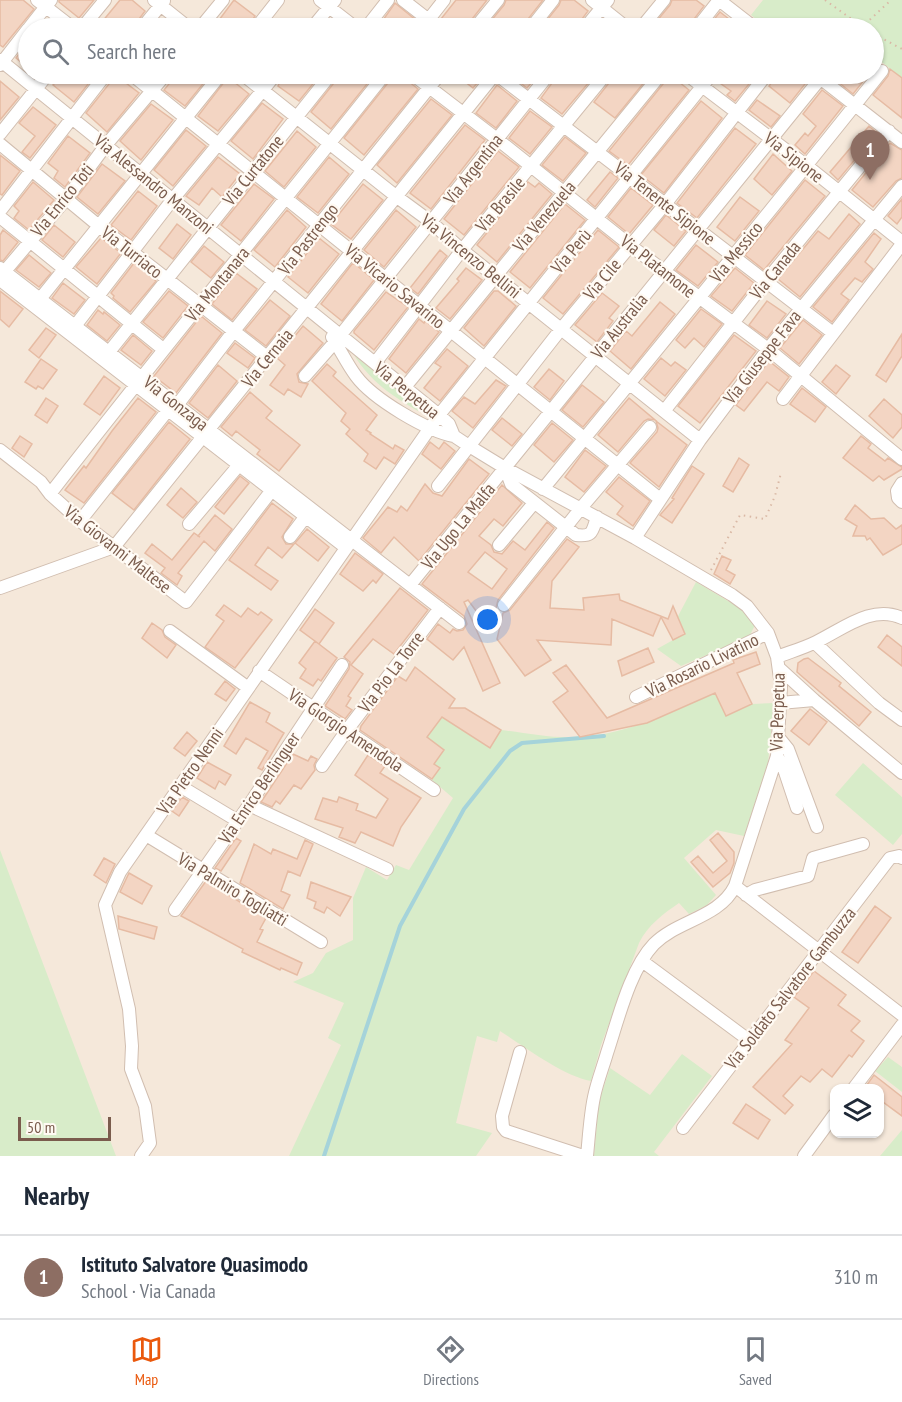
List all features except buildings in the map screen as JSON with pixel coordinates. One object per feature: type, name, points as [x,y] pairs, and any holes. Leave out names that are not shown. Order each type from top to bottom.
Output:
[{"type":"street","points":[[90,18],[105,0]]},
{"type":"street","points":[[208,18],[223,0]]},
{"type":"street","points":[[264,18],[278,0]]},
{"type":"street","points":[[374,18],[388,0]]},
{"type":"street","points":[[403,0],[420,18]]},
{"type":"street","points":[[430,18],[444,0]]},
{"type":"street","points":[[483,18],[498,0]]},
{"type":"street","points":[[539,18],[553,0]]},
{"type":"street","points":[[649,18],[664,0]]},
{"type":"street","points":[[704,18],[719,0],[740,18]]},
{"type":"street","points":[[36,18],[45,2],[62,18]]},
{"type":"street","points":[[149,18],[160,2],[178,18]]},
{"type":"street","points":[[318,18],[328,2],[345,18]]},
{"type":"street","points":[[591,18],[601,2],[617,18]]},
{"type":"street","points":[[1,62],[18,42]]},
{"type":"street","name":"Via Alessandro Manzoni","points":[[1,62],[18,75]]},
{"type":"street","name":"Via Alessandro Manzoni","points":[[30,84],[307,309]]},
{"type":"street","points":[[0,134],[40,84]]},
{"type":"street","points":[[0,211],[99,84]]},
{"type":"street","name":"Via Vicario Savarino","points":[[143,84],[660,499]]},
{"type":"street","name":"Via Enrico Toti","points":[[2,273],[66,199],[106,145],[158,84]]},
{"type":"street","points":[[38,303],[213,84]]},
{"type":"street","name":"Via Vincenzo Bellini","points":[[255,84],[397,197],[432,222],[462,250],[700,440]]},
{"type":"street","points":[[75,326],[173,199],[268,84]]},
{"type":"street","name":"Via Curtatone","points":[[109,352],[323,84]]},
{"type":"street","name":"Via Montanara","points":[[50,494],[138,380],[286,200],[377,84]]},
{"type":"street","name":"Via Platamone","points":[[426,84],[631,246],[768,350],[902,459]]},
{"type":"street","name":"Via Pastrengo","points":[[80,521],[432,84]]},
{"type":"street","name":"Via Cernaia","points":[[114,547],[488,84]]},
{"type":"street","name":"Via Tenente Sipione","points":[[510,84],[833,333]]},
{"type":"street","name":"Via Argentina","points":[[305,376],[338,339],[541,84]]},
{"type":"street","name":"Via Brasile","points":[[375,363],[462,250],[598,84]]},
{"type":"street","name":"Via Venezuela","points":[[405,387],[653,84]]},
{"type":"street","name":"Via Cile","points":[[438,486],[517,384],[666,203],[760,84]]},
{"type":"street","name":"Via Australia","points":[[505,468],[772,139],[812,84]]},
{"type":"street","points":[[830,84],[902,142]]},
{"type":"street","name":"Via Messico","points":[[543,489],[872,84]]},
{"type":"street","name":"Via Sipione","points":[[702,85],[902,243]]},
{"type":"street","name":"Via Perù","points":[[430,428],[702,85]]},
{"type":"street","name":"Via Canada","points":[[665,410],[766,280],[888,131]]},
{"type":"street","name":"Via Turriaco","points":[[0,144],[99,226],[267,357]]},
{"type":"street","name":"Via Giuseppe Fava","points":[[635,538],[700,440],[768,350],[902,186]]},
{"type":"street","points":[[0,217],[163,349]]},
{"type":"street","points":[[783,399],[902,243]]},
{"type":"street","name":"Via Gonzaga","points":[[2,273],[348,543]]},
{"type":"street","name":"Via Gonzaga","points":[[38,303],[75,326],[109,352],[138,380]]},
{"type":"street","points":[[307,309],[338,339],[357,378],[381,399],[430,428],[454,436]]},
{"type":"street","name":"Via Perpetua","points":[[338,339],[375,363],[405,387],[449,424],[454,436],[469,446],[635,538],[747,606],[768,633],[779,663],[780,703],[777,756],[735,886],[730,896],[721,905],[666,935],[654,944],[642,961],[618,1019],[594,1094],[585,1156]]},
{"type":"street","points":[[504,605],[581,508],[650,427]]},
{"type":"street","name":"Via Pietro Nenni","points":[[141,1156],[150,1143],[145,1106],[131,1069],[129,1009],[105,905],[120,872],[430,428]]},
{"type":"street","name":"Via Gonzaga","points":[[206,433],[239,465],[306,516],[348,543]]},
{"type":"street","name":"Via Giovanni Maltese","points":[[0,450],[41,482],[50,494],[80,521],[186,602],[272,490]]},
{"type":"street","points":[[189,524],[239,465]]},
{"type":"street","points":[[505,468],[511,484],[576,535],[587,536],[592,533],[597,517]]},
{"type":"street","name":"Via Ugo La Malfa","points":[[411,585],[505,468]]},
{"type":"street","points":[[902,483],[897,491],[898,498],[902,502]]},
{"type":"street","points":[[499,545],[534,503]]},
{"type":"street","points":[[290,537],[306,516]]},
{"type":"street","points":[[348,543],[411,585],[459,623]]},
{"type":"street","points":[[0,588],[114,547]]},
{"type":"street","name":"Via Pio La Torre","points":[[322,766],[440,608]]},
{"type":"street","points":[[902,618],[892,614],[869,615],[779,663],[814,700],[902,773]]},
{"type":"street","points":[[170,631],[248,687]]},
{"type":"street","name":"Via Rosario Livatino","points":[[636,697],[768,633]]},
{"type":"street","points":[[815,643],[902,720]]},
{"type":"street","name":"Via Enrico Berlinguer","points":[[175,910],[249,805],[342,665]]},
{"type":"street","name":"Via Giorgio Amendola","points":[[259,671],[434,790]]},
{"type":"street","points":[[780,703],[814,700]]},
{"type":"street","points":[[778,738],[788,749],[817,827]]},
{"type":"street","points":[[777,756],[783,766],[796,808]]},
{"type":"street","points":[[180,786],[238,821]]},
{"type":"street","points":[[249,805],[387,869]]},
{"type":"street","name":"Via Palmiro Togliatti","points":[[146,835],[321,942]]},
{"type":"street","points":[[746,895],[755,890],[808,876],[813,858],[862,844]]},
{"type":"street","name":"Via Soldato Salvatore Gambuzza","points":[[683,1128],[890,858],[899,856],[902,858]]},
{"type":"street","points":[[735,886],[902,1015]]},
{"type":"street","points":[[642,961],[750,1041]]},
{"type":"street","points":[[858,1084],[902,1025]]},
{"type":"street","points":[[520,1052],[502,1116],[503,1127],[506,1131],[585,1156]]},
{"type":"street","points":[[804,1156],[830,1120]]},
{"type":"path","points":[[825,0],[831,2],[850,18]]},
{"type":"path","points":[[872,18],[891,0]]},
{"type":"path","points":[[884,40],[902,50]]},
{"type":"path","points":[[706,580],[740,515],[765,519],[775,496],[781,473]]},
{"type":"shaded area","points":[[0,0],[902,0],[902,1156],[0,1156]]},
{"type":"green space","points":[[763,0],[902,0],[902,78],[884,64],[884,18],[755,18],[751,15]]},
{"type":"green space","points":[[354,355],[420,408],[418,411],[382,387],[367,373]]},
{"type":"green space","points":[[696,582],[740,608],[755,625],[749,637],[681,666],[657,649],[673,640],[676,620]]},
{"type":"green space","points":[[715,693],[726,716],[752,704],[774,703],[768,763],[744,836],[716,830],[684,858],[716,895],[707,905],[689,914],[679,903],[656,920],[647,931],[639,943],[601,1045],[591,1081],[556,1067],[500,1031],[497,1042],[477,1036],[456,1123],[492,1133],[476,1156],[289,1156],[341,1045],[328,1038],[344,1003],[293,982],[313,973],[326,953],[353,940],[353,898],[366,867],[387,880],[396,865],[409,870],[453,798],[432,780],[440,768],[434,764],[444,750],[427,737],[442,717],[490,748],[501,730],[560,737],[597,735],[649,721]]},
{"type":"green space","points":[[863,763],[902,797],[902,834],[893,845],[835,795]]},
{"type":"green space","points":[[0,850],[116,1156],[0,1156]]},
{"type":"green space","points":[[682,1054],[712,1076],[654,1152],[659,1156],[594,1156],[599,1101],[610,1068],[650,1095]]},
{"type":"green space","points":[[888,1057],[902,1067],[902,1092],[875,1071]]},
{"type":"green space","points":[[902,1130],[902,1156],[880,1156]]},
{"type":"waterway","points":[[324,1156],[400,926],[464,809],[510,751],[522,743],[604,736]]},
{"type":"place","name":"Istituto Salvatore Quasimodo","points":[[870,180]]}]
